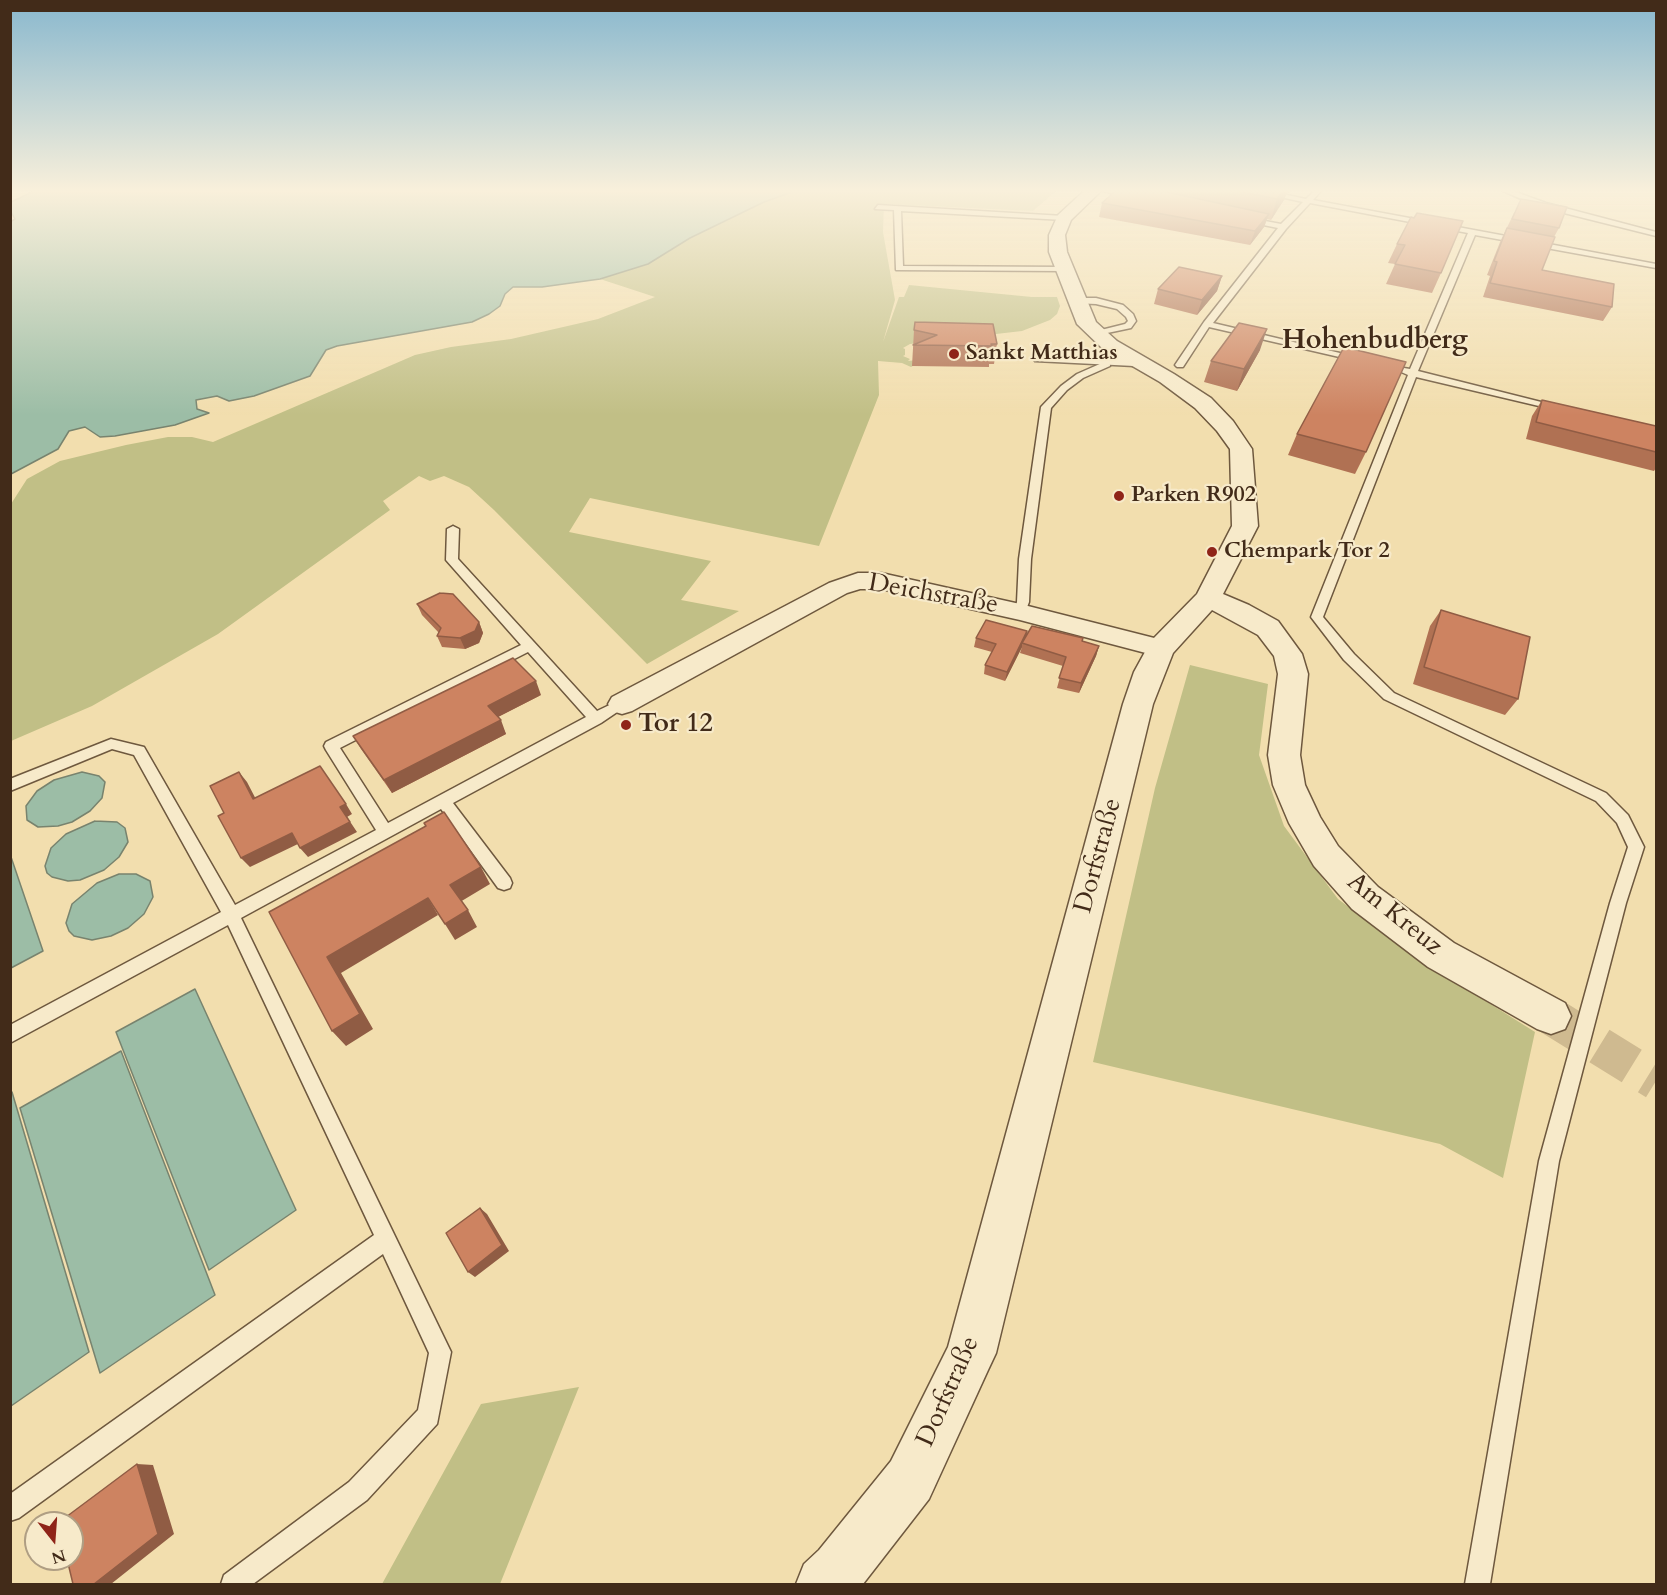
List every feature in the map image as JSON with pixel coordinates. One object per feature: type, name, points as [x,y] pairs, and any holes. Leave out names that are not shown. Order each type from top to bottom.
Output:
[{"type":"street","name":"Dorfstraße","points":[[824,1584],[839,1570],[909,1480],[971,1353],[1138,704],[1149,672],[1161,648],[1208,598],[1245,526],[1241,449],[1225,426],[1203,403],[1167,378],[1110,345],[1086,324],[1063,265]]},
{"type":"street","points":[[1041,357],[1134,360]]},
{"type":"street","name":"Deichstraße","points":[[622,704],[838,588],[858,580],[881,580],[1161,648]]},
{"type":"street","name":"Am Kreuz","points":[[1208,598],[1239,611],[1268,628],[1288,654],[1293,674],[1284,755],[1289,784],[1306,823],[1326,856],[1365,898],[1433,949],[1551,1016]]},
{"type":"lane","points":[[899,265],[1064,269]]},
{"type":"lane","points":[[1180,365],[1207,324],[1252,265]]},
{"type":"lane","points":[[1458,265],[1413,373],[1317,616],[1349,657],[1389,696],[1601,797],[1623,819],[1636,847],[1618,903],[1549,1161],[1478,1584]]},
{"type":"lane","points":[[1077,301],[1096,301],[1120,307],[1130,316],[1132,321],[1128,326],[1096,333]]},
{"type":"lane","points":[[1207,324],[1367,362]]},
{"type":"lane","points":[[1020,612],[1023,602],[1029,525],[1046,407],[1064,388],[1080,376],[1107,364],[1106,359]]},
{"type":"lane","points":[[1390,367],[1571,411]]},
{"type":"lane","points":[[453,529],[452,560],[596,718]]},
{"type":"lane","points":[[386,832],[331,746],[529,646]]},
{"type":"lane","points":[[10,1035],[622,704]]},
{"type":"lane","points":[[10,785],[111,744],[139,751],[232,916],[440,1352],[429,1416],[358,1491],[233,1584]]},
{"type":"lane","points":[[443,801],[504,883]]},
{"type":"lane","points":[[10,1509],[386,1239]]},
{"type":"shaded area","points":[[10,265],[643,265],[600,279],[542,287],[513,287],[505,294],[500,306],[472,322],[337,346],[326,350],[310,376],[254,396],[229,401],[217,396],[196,400],[197,409],[209,413],[175,425],[100,437],[85,427],[69,431],[58,449],[11,474]]},
{"type":"shaded area","points":[[643,265],[889,265],[895,300],[883,342],[899,297],[904,297],[909,285],[1032,297],[1057,297],[1060,306],[1057,314],[1050,320],[1022,331],[910,344],[903,348],[905,355],[903,356],[910,359],[908,361],[917,360],[918,363],[911,367],[902,363],[878,361],[879,395],[819,546],[590,498],[569,532],[711,561],[681,600],[739,611],[647,664],[469,487],[444,476],[430,481],[419,476],[383,501],[390,510],[218,634],[92,706],[11,741],[11,504],[27,479],[60,461],[126,445],[168,437],[192,437],[213,442],[415,355],[451,347],[511,339],[598,319],[655,297],[600,279]]},
{"type":"shaded area","points":[[1190,665],[1268,684],[1259,755],[1284,826],[1338,899],[1414,956],[1535,1032],[1503,1178],[1440,1144],[1093,1062],[1155,788]]},
{"type":"shaded area","points":[[82,772],[99,776],[105,782],[102,798],[90,811],[72,822],[58,826],[38,827],[27,820],[26,806],[37,791],[54,780]]},
{"type":"shaded area","points":[[95,821],[117,822],[125,828],[128,842],[119,857],[104,870],[80,880],[68,881],[52,877],[47,873],[45,866],[51,848],[66,834]]},
{"type":"shaded area","points":[[10,854],[43,951],[11,968],[10,968]]},
{"type":"shaded area","points":[[119,874],[136,874],[150,881],[153,897],[144,914],[128,928],[111,936],[92,940],[74,936],[66,923],[72,904],[97,883]]},
{"type":"shaded area","points":[[195,989],[296,1210],[209,1270],[116,1032]]},
{"type":"shaded area","points":[[121,1051],[215,1295],[100,1373],[20,1108]]},
{"type":"shaded area","points":[[12,1092],[89,1352],[11,1406],[10,1093]]},
{"type":"shaded area","points":[[579,1387],[500,1584],[382,1584],[481,1404]]},
{"type":"building","points":[[1402,265],[1444,265],[1441,273]]},
{"type":"building","points":[[1496,265],[1544,265],[1542,270],[1614,284],[1612,307],[1490,283]]},
{"type":"building","points":[[1179,267],[1222,276],[1202,300],[1158,289]]},
{"type":"building","points":[[915,322],[993,324],[997,344],[991,344],[992,346],[913,345],[937,335],[914,330]]},
{"type":"building","points":[[1239,323],[1267,329],[1244,369],[1211,361]]},
{"type":"building","points":[[1344,347],[1406,362],[1366,452],[1297,434]]},
{"type":"building","points":[[1542,400],[1656,426],[1656,452],[1536,422]]},
{"type":"building","points":[[440,593],[453,594],[479,622],[475,631],[460,638],[437,636],[441,628],[417,604]]},
{"type":"building","points":[[1441,610],[1530,637],[1518,699],[1424,667]]},
{"type":"building","points":[[986,620],[1027,631],[1007,672],[985,665],[996,644],[976,638]]},
{"type":"building","points":[[1032,626],[1083,638],[1082,641],[1099,646],[1081,683],[1059,678],[1066,657],[1022,643]]},
{"type":"building","points":[[513,658],[536,681],[488,706],[501,720],[384,780],[353,736]]},
{"type":"building","points":[[320,766],[346,804],[340,807],[350,822],[300,848],[292,833],[241,858],[218,816],[224,813],[210,786],[239,772],[253,799]]},
{"type":"building","points":[[444,812],[481,867],[450,885],[468,910],[445,924],[428,898],[327,957],[360,1014],[332,1031],[269,912],[426,826],[424,823]]},
{"type":"building","points":[[480,1208],[502,1245],[468,1272],[446,1233]]},
{"type":"building","points":[[137,1464],[158,1534],[94,1584],[73,1584],[70,1571],[84,1571],[84,1511],[74,1511]]},
{"type":"tunnel","points":[[1551,1016],[1656,1081]]},
{"type":"place","name":"Sankt Matthias","points":[[954,354]]},
{"type":"place","name":"Parken R902","points":[[1119,496]]},
{"type":"place","name":"Chempark Tor 2","points":[[1212,552]]},
{"type":"place","name":"Tor 12","points":[[626,725]]},
{"type":"district","name":"Hohenbudberg","points":[[1375,342]]}]
